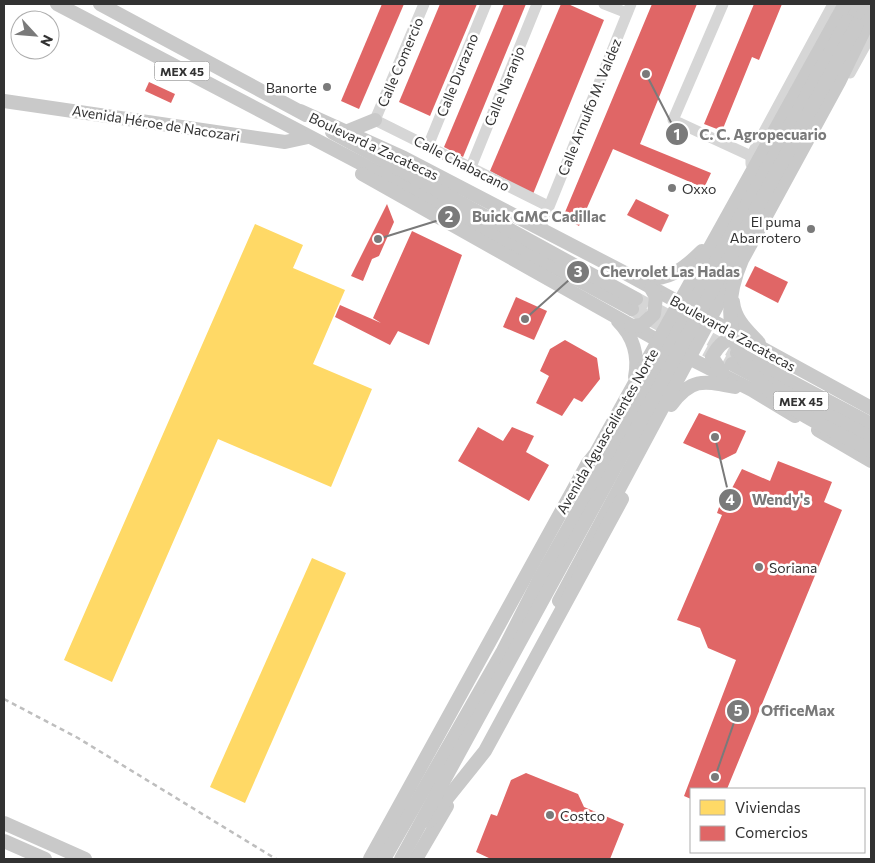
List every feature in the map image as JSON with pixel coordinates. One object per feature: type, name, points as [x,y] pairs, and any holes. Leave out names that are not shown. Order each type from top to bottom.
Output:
[{"type":"main road","name":"Boulevard a Zacatecas","points":[[57,4],[308,137],[634,304],[349,142],[300,110]]},
{"type":"main road","name":"Boulevard a Zacatecas","points":[[100,4],[300,110],[348,131],[632,277],[871,408]]},
{"type":"main road","name":"Avenida Aguascalientes Norte","points":[[370,859],[588,463],[596,452],[752,174],[825,30],[845,4]]},
{"type":"main road","name":"Avenida Aguascalientes Norte","points":[[384,859],[508,653],[545,569],[648,387],[856,4]]},
{"type":"main road","name":"Avenida Aguascalientes Norte","points":[[401,859],[508,653],[869,4]]},
{"type":"main road","points":[[871,16],[839,82],[742,260],[734,277],[730,308],[738,353],[758,381],[780,399],[807,416],[871,451]]},
{"type":"main road","points":[[416,859],[497,720],[871,20]]},
{"type":"main road","points":[[4,94],[34,105]]},
{"type":"main road","name":"Avenida Héroe de Nacozari","points":[[4,101],[284,142],[308,137]]},
{"type":"main road","points":[[348,131],[375,120]]},
{"type":"main road","name":"Boulevard a Zacatecas","points":[[308,137],[350,168],[658,341],[752,390],[871,461]]},
{"type":"main road","points":[[632,277],[661,278],[687,267],[718,234]]},
{"type":"main road","points":[[734,274],[732,290],[734,313],[741,324],[767,351]]},
{"type":"main road","points":[[631,326],[642,324],[654,314],[656,297],[651,288]]},
{"type":"main road","points":[[608,313],[625,329],[633,344],[637,367],[632,387]]},
{"type":"main road","points":[[724,376],[712,357],[726,339],[739,337]]},
{"type":"main road","name":"Boulevard a Zacatecas","points":[[871,424],[734,358],[871,438]]},
{"type":"main road","points":[[641,372],[646,365],[653,362],[665,363],[672,369],[675,376],[673,389]]},
{"type":"main road","points":[[656,422],[679,395],[687,387],[694,384],[710,382],[752,390]]},
{"type":"main road","points":[[410,842],[485,751],[622,499],[637,467],[642,446]]},
{"type":"main road","points":[[508,653],[506,631],[593,467],[596,452]]},
{"type":"main road","points":[[508,653],[533,631],[594,524],[606,515]]},
{"type":"main road","points":[[4,823],[85,859]]},
{"type":"main road","points":[[4,841],[45,859]]},
{"type":"main road","points":[[377,859],[380,841]]},
{"type":"street","name":"Calle Comercio","points":[[375,120],[424,4]]},
{"type":"street","name":"Calle Durazno","points":[[428,146],[486,4]]},
{"type":"street","name":"Calle Naranjo","points":[[471,168],[537,4]]},
{"type":"street","points":[[604,4],[629,9]]},
{"type":"street","points":[[723,4],[673,120],[751,156]]},
{"type":"street","points":[[752,174],[751,156],[825,30],[833,4]]},
{"type":"street","name":"Calle Arnulfo M. Valdez","points":[[540,229],[629,9]]},
{"type":"street","points":[[764,218],[783,197],[871,34]]},
{"type":"street","name":"Calle Chabacano","points":[[375,120],[547,209]]},
{"type":"building: Viviendas","points":[[255,224],[303,245],[293,268],[345,290],[313,364],[372,389],[331,487],[218,439],[112,682],[64,660]]},
{"type":"building: Viviendas","points":[[312,558],[346,573],[245,803],[210,787]]},
{"type":"building: Comercios","points":[[382,4],[404,4],[359,109],[341,101]]},
{"type":"building: Comercios","points":[[440,4],[477,4],[430,116],[399,102]]},
{"type":"building: Comercios","points":[[504,4],[526,4],[463,157],[444,147]]},
{"type":"building: Comercios","points":[[561,4],[568,4],[604,20],[533,194],[490,171]]},
{"type":"building: Comercios","points":[[652,4],[697,4],[640,144],[711,173],[704,188],[613,149],[579,226],[563,217]]},
{"type":"building: Comercios","points":[[754,4],[782,4],[759,60],[752,57],[722,131],[704,124]]},
{"type":"building: Comercios","points":[[149,82],[175,94],[171,103],[145,91]]},
{"type":"building: Comercios","name":"Oxxo","points":[[636,199],[669,215],[661,232],[627,215]]},
{"type":"building: Comercios","points":[[387,204],[394,222],[379,256],[372,259],[363,281],[351,276]]},
{"type":"building: Comercios","points":[[412,231],[462,255],[429,345],[398,331],[390,345],[335,317],[340,305],[381,323],[373,318]]},
{"type":"building: Comercios","points":[[755,266],[788,282],[778,303],[745,286]]},
{"type":"building: Comercios","points":[[516,297],[547,311],[534,340],[503,327]]},
{"type":"building: Comercios","points":[[565,340],[597,358],[600,379],[582,402],[574,398],[562,416],[536,403],[549,376],[540,371],[550,349]]},
{"type":"building: Comercios","points":[[699,413],[746,431],[736,453],[722,460],[683,443]]},
{"type":"building: Comercios","points":[[478,427],[503,441],[512,427],[534,436],[526,452],[549,465],[529,501],[458,461]]},
{"type":"building: Comercios","name":"Soriana","points":[[778,461],[832,482],[824,502],[842,510],[727,788],[690,788],[690,799],[684,796],[736,660],[708,648],[700,628],[677,620],[722,515],[717,513],[724,493],[730,492],[742,469],[770,481]]},
{"type":"building: Comercios","name":"Costco","points":[[526,773],[578,794],[584,807],[624,824],[610,859],[491,859],[476,852],[491,814],[497,816],[511,780]]},
{"type":"tunnel","points":[[636,299],[736,353]]},
{"type":"tunnel","points":[[632,309],[732,364]]},
{"type":"railway","points":[[4,699],[78,738],[276,859]]},
{"type":"place","name":"C. C. Agropecuario","points":[[646,74]]},
{"type":"place","name":"Banorte","points":[[327,87]]},
{"type":"place","name":"Oxxo","points":[[672,188]]},
{"type":"place","name":"El puma Abarrotero","points":[[811,229]]},
{"type":"place","name":"Buick GMC Cadillac","points":[[378,239]]},
{"type":"place","name":"Chevrolet Las Hadas","points":[[525,319]]},
{"type":"place","name":"Wendy's","points":[[715,437]]},
{"type":"place","name":"Soriana","points":[[759,567]]},
{"type":"place","name":"OfficeMax","points":[[715,777]]},
{"type":"place","name":"Costco","points":[[550,815]]}]
